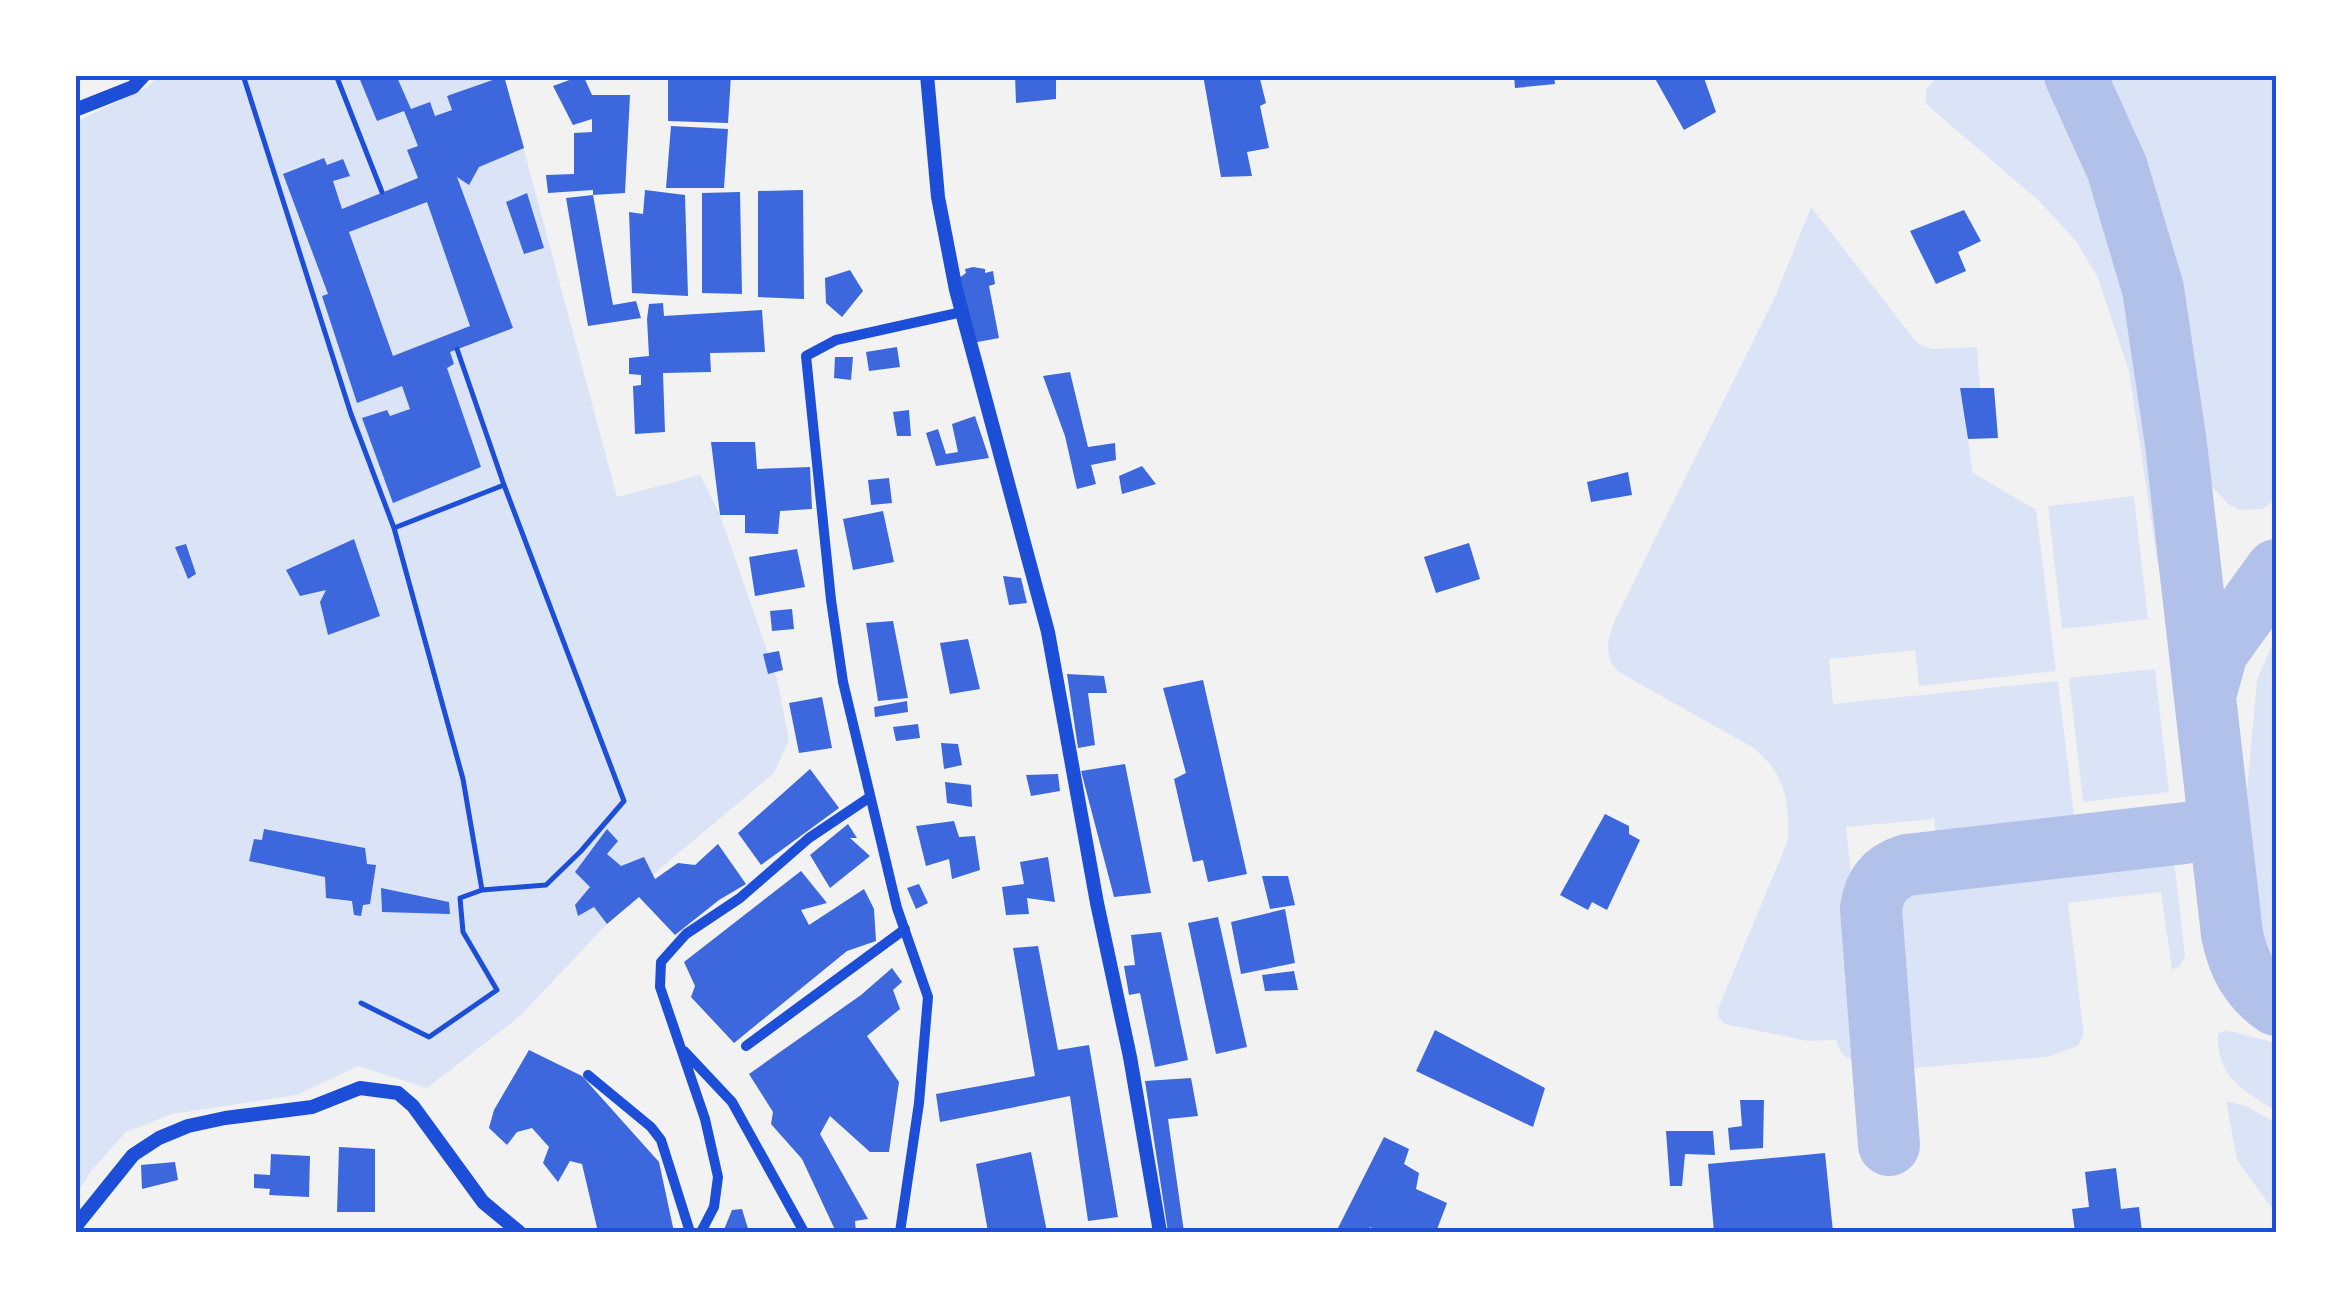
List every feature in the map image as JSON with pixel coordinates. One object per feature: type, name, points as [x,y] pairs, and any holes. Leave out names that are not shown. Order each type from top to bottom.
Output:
[{"type":"street","points":[[75,110],[133,87],[144,75]]},
{"type":"street","points":[[927,75],[938,197],[962,312],[1048,632],[1160,1232]]},
{"type":"street","points":[[900,1232],[919,1104],[928,996],[905,929],[843,682],[806,356],[836,340],[962,312]]},
{"type":"street","points":[[701,1232],[714,1206],[718,1177],[705,1119],[660,987],[661,962],[686,934],[740,898],[808,838],[870,797]]},
{"type":"street","points":[[746,1046],[905,929]]},
{"type":"street","points":[[680,1046],[732,1102],[804,1232]]},
{"type":"street","points":[[588,1075],[652,1127],[661,1140],[690,1232]]},
{"type":"street","points":[[75,1227],[133,1156],[159,1138],[188,1126],[225,1118],[312,1106],[360,1088],[398,1093],[413,1106],[483,1202],[519,1232]]},
{"type":"lane","points":[[243,75],[351,414],[394,528],[463,780],[482,890]]},
{"type":"lane","points":[[336,75],[382,192]]},
{"type":"lane","points":[[361,1004],[429,1037],[497,990],[463,932],[460,898],[482,890],[546,885],[624,801],[504,485],[457,349]]},
{"type":"lane","points":[[394,528],[504,485]]},
{"type":"shaded area","points":[[159,75],[504,75],[617,497],[700,475],[720,515],[777,679],[789,740],[774,773],[657,871],[519,1017],[427,1088],[358,1066],[297,1095],[172,1114],[126,1132],[91,1171],[75,1197],[75,122],[148,87]]},
{"type":"shaded area","points":[[1940,75],[2056,75],[2124,220],[2139,280],[2155,386],[2171,564],[2158,566],[2129,371],[2098,278],[2076,241],[2039,201],[1926,104],[1926,89]]},
{"type":"shaded area","points":[[2102,75],[2276,75],[2276,499],[2262,509],[2239,510],[2208,482],[2185,318],[2162,229]]},
{"type":"shaded area","points":[[1811,207],[1918,344],[1932,349],[1977,347],[1980,388],[1960,389],[1973,473],[2036,510],[2056,671],[1919,686],[1915,650],[1829,659],[1833,704],[2058,681],[2076,833],[1938,849],[1934,819],[1846,827],[1869,1050],[1866,1064],[1859,1066],[1841,1053],[1836,1040],[1808,1041],[1725,1024],[1718,1017],[1788,840],[1783,788],[1772,767],[1752,747],[1617,671],[1608,648],[1614,622],[1776,295]]},
{"type":"shaded area","points":[[2134,496],[2148,619],[2062,629],[2048,506]]},
{"type":"shaded area","points":[[2276,636],[2276,969],[2255,930],[2242,844],[2257,680]]},
{"type":"shaded area","points":[[2155,669],[2169,792],[2083,802],[2069,678]]},
{"type":"shaded area","points":[[2172,843],[2185,956],[2180,966],[2172,970],[2161,892],[2068,903],[2084,1035],[2078,1046],[2047,1057],[1901,1069],[1888,1060],[1876,919],[1887,888],[1902,878],[1937,870]]},
{"type":"shaded area","points":[[2226,1030],[2276,1043],[2276,1111],[2243,1089],[2227,1072],[2218,1034]]},
{"type":"shaded area","points":[[2226,1101],[2246,1106],[2276,1123],[2276,1214],[2237,1160]]},
{"type":"building","points":[[358,75],[396,75],[411,109],[430,102],[435,116],[452,110],[447,96],[504,76],[524,148],[479,167],[469,185],[457,177],[513,328],[450,352],[454,364],[447,368],[481,467],[393,503],[362,418],[387,410],[390,416],[410,409],[402,386],[357,403],[322,296],[328,294],[283,174],[324,158],[327,165],[343,159],[350,176],[333,181],[342,209],[418,178],[407,150],[418,146],[404,111],[377,121]],"holes":[[[427,202],[470,326],[393,356],[349,232]]]},
{"type":"building","points":[[583,75],[592,95],[630,95],[625,193],[548,193],[546,175],[574,174],[574,133],[592,132],[592,119],[573,125],[553,86]]},
{"type":"building","points":[[668,75],[731,75],[728,123],[668,121]]},
{"type":"building","points":[[1015,75],[1056,75],[1056,99],[1016,103]]},
{"type":"building","points":[[1203,75],[1259,75],[1266,103],[1260,106],[1269,148],[1247,152],[1252,176],[1221,177]]},
{"type":"building","points":[[1514,75],[1554,75],[1555,84],[1515,88]]},
{"type":"building","points":[[1653,75],[1703,75],[1716,112],[1684,130]]},
{"type":"building","points":[[671,126],[728,129],[724,188],[666,188]]},
{"type":"building","points":[[645,190],[685,195],[688,296],[632,293],[629,212],[643,214]]},
{"type":"building","points":[[803,190],[804,299],[758,297],[758,191]]},
{"type":"building","points":[[740,192],[742,294],[702,293],[702,193]]},
{"type":"building","points":[[527,193],[544,248],[524,254],[506,202]]},
{"type":"building","points":[[593,195],[613,305],[636,301],[641,318],[588,326],[566,198]]},
{"type":"building","points":[[1964,210],[1981,241],[1958,252],[1966,271],[1936,284],[1910,231]]},
{"type":"building","points":[[965,269],[985,269],[985,273],[993,271],[995,284],[989,286],[999,338],[972,343],[959,278],[966,273]]},
{"type":"building","points":[[850,270],[863,291],[842,317],[826,303],[825,278]]},
{"type":"building","points":[[663,303],[664,316],[762,310],[765,352],[710,353],[711,372],[663,373],[665,432],[635,434],[633,386],[641,385],[641,375],[629,374],[629,358],[649,356],[649,304]]},
{"type":"building","points":[[897,347],[900,367],[869,371],[866,352]]},
{"type":"building","points":[[835,357],[853,357],[851,380],[834,378]]},
{"type":"building","points":[[1070,372],[1088,447],[1115,443],[1116,460],[1091,465],[1096,484],[1077,489],[1065,436],[1043,376]]},
{"type":"building","points":[[1960,388],[1994,388],[1998,438],[1968,439]]},
{"type":"building","points":[[909,410],[911,436],[897,436],[893,412]]},
{"type":"building","points":[[975,416],[989,458],[936,466],[926,433],[938,429],[946,454],[958,452],[952,424]]},
{"type":"building","points":[[711,442],[755,442],[757,469],[810,467],[812,509],[780,511],[778,534],[745,533],[745,515],[720,515]]},
{"type":"building","points":[[1142,466],[1156,484],[1122,494],[1119,476]]},
{"type":"building","points":[[1628,472],[1632,495],[1591,502],[1587,482]]},
{"type":"building","points":[[889,478],[892,503],[871,505],[868,480]]},
{"type":"building","points":[[883,511],[894,562],[853,570],[843,519]]},
{"type":"building","points":[[354,539],[380,616],[328,635],[320,602],[326,590],[300,596],[286,570]]},
{"type":"building","points":[[1469,543],[1480,579],[1436,593],[1424,557]]},
{"type":"building","points":[[186,544],[196,574],[188,579],[175,547]]},
{"type":"building","points":[[797,549],[805,587],[755,596],[749,557]]},
{"type":"building","points":[[1003,576],[1021,578],[1027,603],[1009,605]]},
{"type":"building","points":[[792,609],[794,629],[772,631],[770,611]]},
{"type":"building","points":[[893,621],[908,698],[878,701],[866,623]]},
{"type":"building","points":[[968,639],[980,689],[950,694],[940,643]]},
{"type":"building","points":[[779,651],[783,670],[768,674],[763,654]]},
{"type":"building","points":[[1067,674],[1104,676],[1107,693],[1088,693],[1095,745],[1078,748]]},
{"type":"building","points":[[1203,680],[1247,874],[1208,882],[1203,860],[1193,862],[1174,779],[1186,773],[1163,688]]},
{"type":"building","points":[[822,697],[832,748],[799,753],[789,703]]},
{"type":"building","points":[[907,701],[908,712],[875,717],[874,707]]},
{"type":"building","points":[[918,724],[920,738],[896,741],[893,727]]},
{"type":"building","points":[[941,743],[958,744],[962,765],[944,769]]},
{"type":"building","points":[[1125,764],[1151,893],[1114,897],[1081,771]]},
{"type":"building","points":[[810,769],[839,808],[761,865],[738,833]]},
{"type":"building","points":[[1058,774],[1060,791],[1031,796],[1026,775]]},
{"type":"building","points":[[945,782],[971,785],[972,807],[947,803]]},
{"type":"building","points":[[1605,814],[1629,826],[1629,834],[1640,840],[1607,910],[1592,902],[1588,910],[1560,895]]},
{"type":"building","points":[[954,821],[959,837],[975,836],[980,870],[952,879],[949,859],[926,866],[916,826]]},
{"type":"building","points":[[848,824],[857,838],[850,838],[870,856],[830,888],[810,855]]},
{"type":"building","points":[[264,829],[365,848],[367,864],[376,865],[370,904],[363,905],[361,916],[354,915],[352,901],[326,898],[325,877],[249,861],[254,839],[262,840]]},
{"type":"building","points":[[607,829],[618,841],[607,854],[621,866],[644,857],[655,879],[678,863],[695,865],[718,844],[746,884],[675,935],[639,897],[607,924],[594,907],[578,916],[575,905],[590,887],[575,872]]},
{"type":"building","points":[[1048,857],[1055,902],[1027,898],[1029,914],[1006,915],[1002,887],[1024,884],[1020,862]]},
{"type":"building","points":[[801,871],[827,903],[801,910],[809,925],[864,889],[874,909],[876,941],[847,951],[734,1043],[691,997],[695,986],[684,962]]},
{"type":"building","points":[[1262,876],[1288,876],[1295,905],[1270,909]]},
{"type":"building","points":[[919,884],[928,903],[916,909],[907,888]]},
{"type":"building","points":[[381,888],[449,902],[450,914],[382,912]]},
{"type":"building","points":[[1285,909],[1295,963],[1241,974],[1231,922]]},
{"type":"building","points":[[1218,917],[1247,1047],[1216,1054],[1188,923]]},
{"type":"building","points":[[1161,932],[1188,1060],[1155,1067],[1140,993],[1129,995],[1124,966],[1135,965],[1131,935]]},
{"type":"building","points":[[1038,946],[1058,1050],[1089,1045],[1118,1217],[1088,1221],[1070,1096],[940,1122],[936,1094],[1035,1076],[1013,948]]},
{"type":"building","points":[[892,968],[902,982],[893,990],[900,1009],[867,1036],[899,1082],[889,1152],[870,1152],[830,1116],[820,1134],[868,1219],[855,1221],[856,1232],[836,1232],[802,1159],[771,1124],[773,1112],[749,1074],[861,995]]},
{"type":"building","points":[[1294,971],[1298,990],[1265,991],[1262,975]]},
{"type":"building","points":[[1435,1030],[1545,1088],[1533,1127],[1416,1071]]},
{"type":"building","points":[[529,1050],[582,1076],[659,1162],[674,1232],[598,1232],[582,1164],[570,1161],[558,1182],[543,1163],[549,1147],[532,1128],[517,1132],[507,1145],[489,1128],[494,1110]]},
{"type":"building","points":[[1191,1078],[1198,1116],[1168,1119],[1184,1232],[1168,1232],[1145,1081]]},
{"type":"building","points":[[1740,1100],[1764,1100],[1763,1148],[1730,1150],[1728,1128],[1742,1126]]},
{"type":"building","points":[[1666,1131],[1713,1131],[1715,1155],[1685,1154],[1682,1186],[1670,1186]]},
{"type":"building","points":[[1384,1137],[1409,1149],[1404,1164],[1419,1173],[1416,1189],[1447,1203],[1436,1232],[1379,1232],[1370,1227],[1367,1232],[1336,1232]]},
{"type":"building","points":[[339,1147],[375,1149],[375,1212],[337,1212]]},
{"type":"building","points":[[1031,1152],[1047,1232],[988,1232],[976,1164]]},
{"type":"building","points":[[1825,1153],[1833,1232],[1714,1232],[1708,1164]]},
{"type":"building","points":[[271,1154],[310,1156],[309,1197],[269,1195],[270,1189],[254,1188],[254,1174],[270,1175]]},
{"type":"building","points":[[175,1162],[178,1180],[142,1189],[141,1165]]},
{"type":"building","points":[[2116,1168],[2121,1209],[2139,1207],[2142,1232],[2075,1232],[2072,1209],[2089,1207],[2085,1172]]},
{"type":"building","points":[[742,1209],[749,1232],[723,1232],[732,1210]]},
{"type":"taxiway","points":[[2075,75],[2117,168],[2153,289],[2176,444],[2232,934],[2246,974],[2276,1005]]},
{"type":"taxiway","points":[[2206,692],[2217,652],[2276,570]]},
{"type":"taxiway","points":[[1889,1145],[1871,909],[1882,881],[1907,865],[2185,833]]}]
